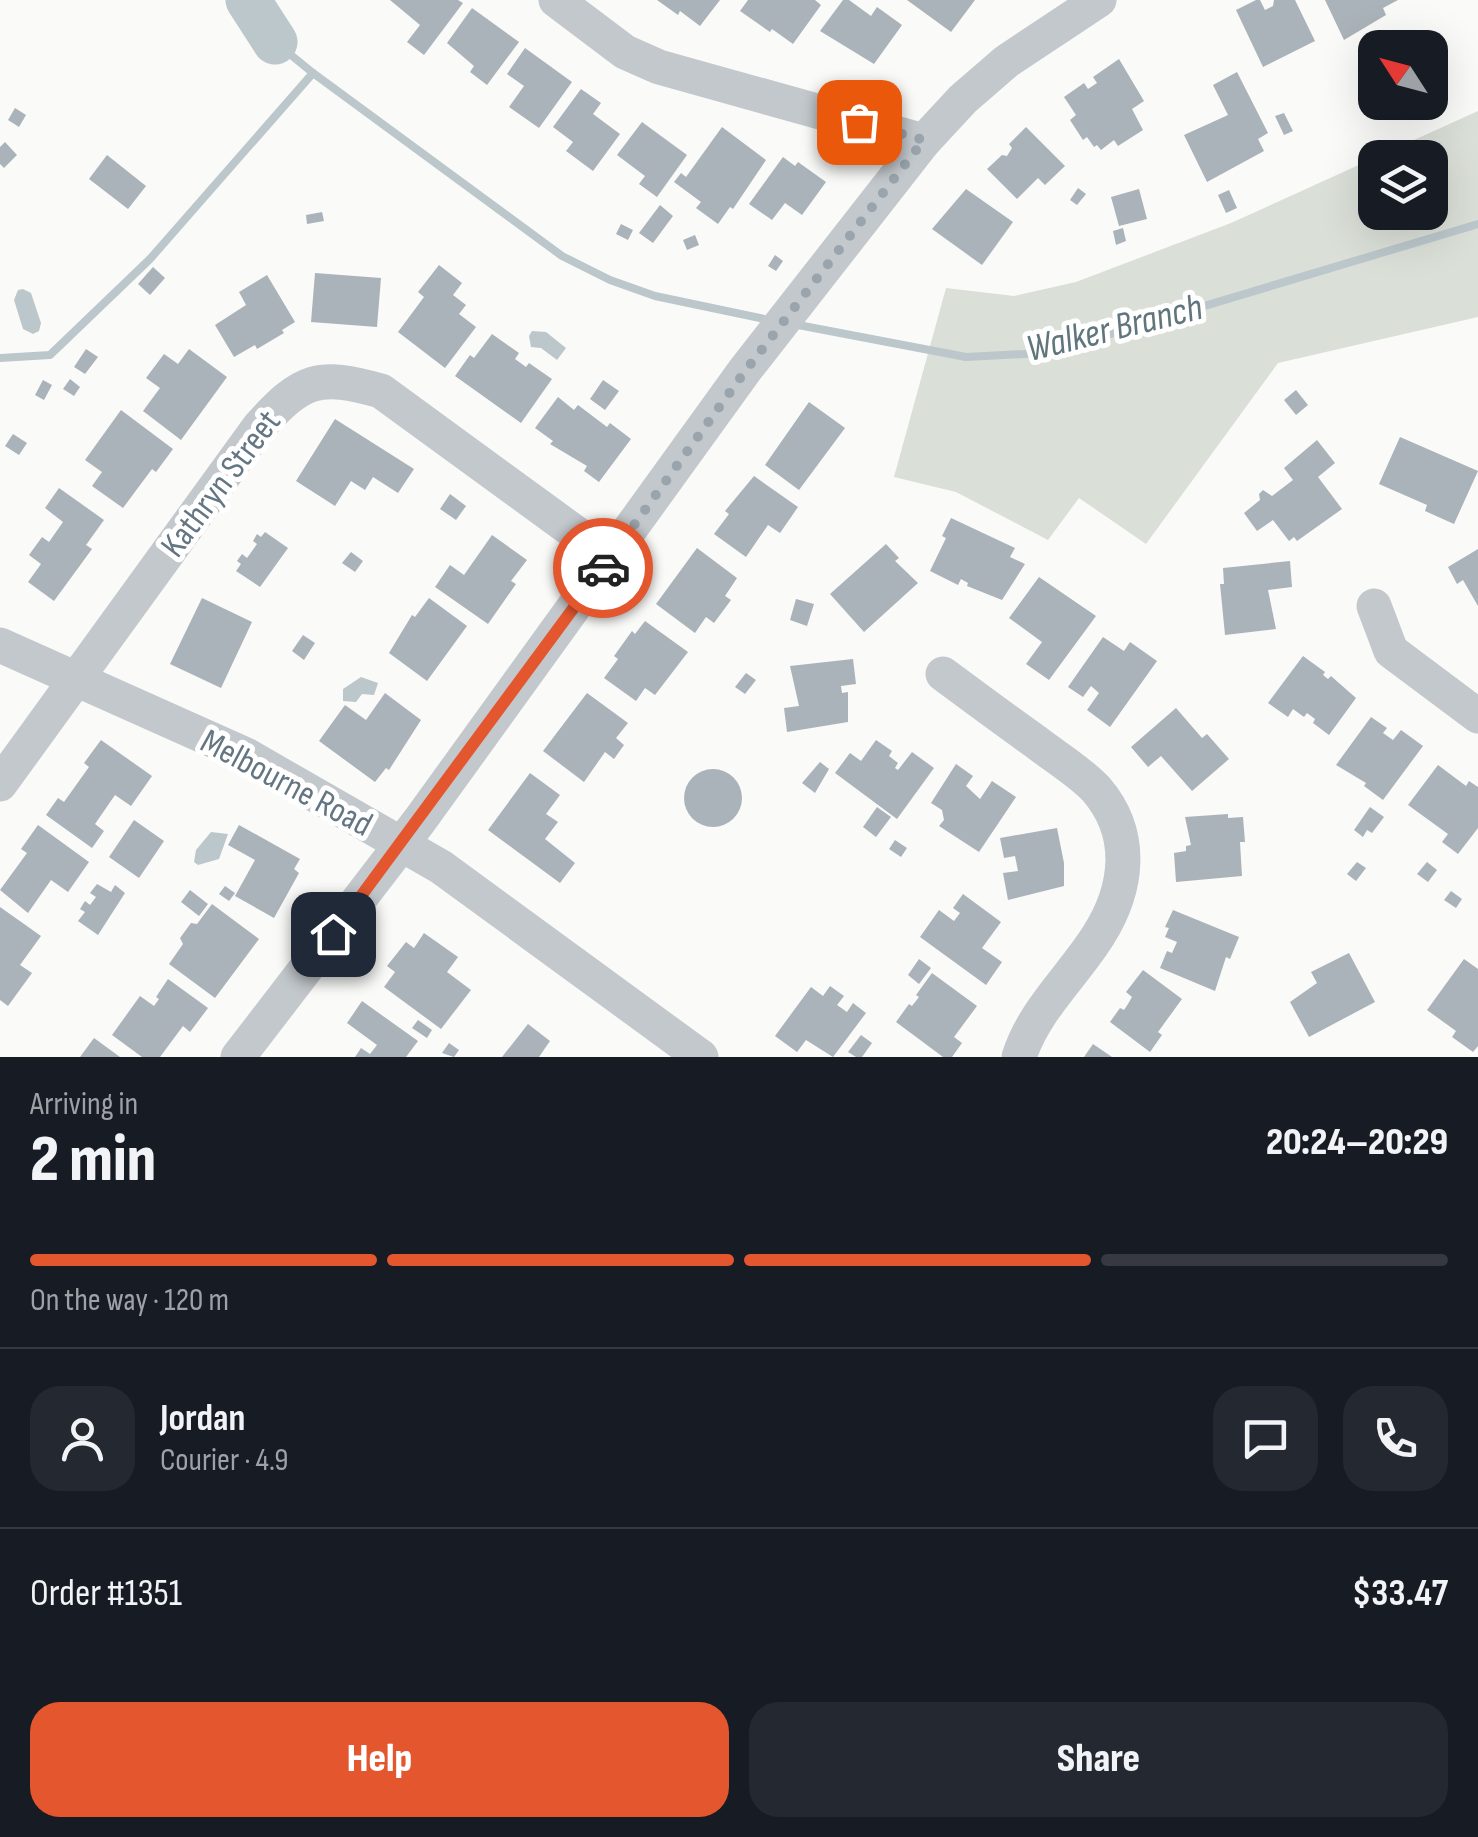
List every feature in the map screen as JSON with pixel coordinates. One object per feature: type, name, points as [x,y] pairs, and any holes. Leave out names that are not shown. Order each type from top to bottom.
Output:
[{"type":"street","points":[[238,1057],[401,844],[814,278],[924,140],[1007,61],[1099,0]]},
{"type":"street","points":[[566,3],[626,52],[658,67],[924,140]]},
{"type":"street","name":"Kathryn Street","points":[[0,784],[259,428],[285,399],[308,384],[342,380],[380,392],[610,558]]},
{"type":"street","points":[[1374,606],[1391,651],[1478,716]]},
{"type":"street","name":"Melbourne Road","points":[[0,644],[246,756],[441,867],[700,1057]]},
{"type":"street","points":[[943,674],[1094,788],[1114,814],[1121,836],[1126,870],[1115,907],[1097,938],[1038,1016],[1019,1057]]},
{"type":"shaded area","points":[[1478,111],[1478,317],[1278,363],[1146,544],[1079,498],[1048,540],[956,492],[894,477],[946,288],[1014,296],[1076,282],[1231,223],[1358,165],[1358,230],[1448,230],[1448,140],[1414,140]]},
{"type":"shaded area","points":[[18,290],[31,293],[41,323],[39,331],[33,334],[23,329],[14,300]]},
{"type":"shaded area","points":[[532,331],[546,332],[566,348],[557,360],[541,348],[531,347]]},
{"type":"shaded area","points":[[361,677],[378,683],[374,695],[362,694],[356,702],[343,701],[343,689]]},
{"type":"shaded area","points":[[211,832],[228,834],[219,859],[198,865],[194,862],[196,850]]},
{"type":"building","points":[[390,0],[463,3],[424,55],[407,42],[420,25]]},
{"type":"building","points":[[657,0],[720,0],[700,26]]},
{"type":"building","points":[[748,0],[815,0],[821,5],[793,44],[740,11]]},
{"type":"building","points":[[843,0],[871,16],[877,7],[902,25],[874,64],[820,31]]},
{"type":"building","points":[[907,0],[975,0],[951,32]]},
{"type":"building","points":[[1256,0],[1265,10],[1273,6],[1274,0],[1295,0],[1315,41],[1263,67],[1236,10]]},
{"type":"building","points":[[1325,0],[1398,0],[1383,8],[1386,15],[1344,40]]},
{"type":"building","points":[[472,8],[519,42],[487,85],[470,72],[474,66],[447,43]]},
{"type":"building","points":[[525,48],[572,82],[539,128],[509,107],[524,86],[507,74]]},
{"type":"building","points":[[1119,59],[1144,101],[1132,109],[1143,130],[1118,146],[1114,140],[1101,150],[1087,137],[1083,140],[1070,120],[1076,115],[1064,97],[1084,83],[1088,89],[1097,83],[1093,77]]},
{"type":"building","points":[[1237,72],[1268,133],[1258,139],[1264,151],[1207,182],[1184,135],[1228,115],[1213,85]]},
{"type":"building","points":[[581,89],[601,103],[593,114],[620,134],[593,171],[566,151],[573,142],[553,127]]},
{"type":"building","points":[[15,108],[26,115],[19,127],[8,120]]},
{"type":"building","points":[[1284,113],[1293,131],[1284,135],[1275,116]]},
{"type":"building","points":[[642,122],[687,155],[657,197],[639,184],[645,176],[617,155]]},
{"type":"building","points":[[722,127],[766,160],[718,224],[696,208],[701,202],[674,182],[681,173],[686,177]]},
{"type":"building","points":[[1026,127],[1065,166],[1045,185],[1038,178],[1017,199],[987,169],[1002,155],[1007,156],[1012,148],[1009,144]]},
{"type":"building","points":[[5,142],[17,155],[4,168],[0,164],[0,147]]},
{"type":"building","points":[[107,155],[146,186],[128,209],[89,179]]},
{"type":"building","points":[[783,157],[795,166],[798,162],[826,182],[802,215],[785,203],[772,220],[749,204]]},
{"type":"building","points":[[1078,188],[1086,194],[1077,205],[1070,200]]},
{"type":"building","points":[[966,189],[1013,222],[982,265],[932,229]]},
{"type":"building","points":[[1139,189],[1147,219],[1119,226],[1111,197]]},
{"type":"building","points":[[1229,190],[1237,208],[1226,213],[1218,195]]},
{"type":"building","points":[[660,205],[673,216],[653,243],[639,233]]},
{"type":"building","points":[[322,212],[324,221],[307,224],[306,215]]},
{"type":"building","points":[[621,224],[633,230],[628,240],[616,234]]},
{"type":"building","points":[[1123,228],[1126,241],[1116,245],[1113,231]]},
{"type":"building","points":[[695,235],[699,245],[687,250],[683,240]]},
{"type":"building","points":[[775,255],[783,261],[776,271],[768,266]]},
{"type":"building","points":[[439,265],[462,283],[453,295],[466,305],[459,314],[476,327],[445,368],[398,332],[424,297],[418,292]]},
{"type":"building","points":[[153,267],[165,278],[150,295],[138,284]]},
{"type":"building","points":[[315,273],[381,278],[377,327],[311,322]]},
{"type":"building","points":[[267,275],[295,322],[257,349],[255,345],[234,357],[215,325],[246,305],[239,292]]},
{"type":"building","points":[[492,334],[519,353],[515,359],[526,367],[529,363],[552,379],[521,423],[455,376]]},
{"type":"building","points":[[86,349],[98,357],[85,374],[74,367]]},
{"type":"building","points":[[189,349],[227,377],[181,440],[143,411],[160,388],[146,378],[164,354],[178,364]]},
{"type":"building","points":[[70,379],[80,387],[74,396],[63,389]]},
{"type":"building","points":[[43,380],[52,385],[44,400],[35,395]]},
{"type":"building","points":[[603,380],[619,391],[605,410],[590,399]]},
{"type":"building","points":[[1296,390],[1308,405],[1296,415],[1284,400]]},
{"type":"building","points":[[558,397],[574,410],[578,405],[607,427],[610,423],[631,439],[599,482],[584,471],[587,466],[550,444],[553,441],[535,428]]},
{"type":"building","points":[[809,402],[845,428],[799,490],[765,465]]},
{"type":"building","points":[[121,410],[173,449],[156,472],[152,469],[123,508],[92,486],[102,472],[85,460]]},
{"type":"building","points":[[335,419],[414,469],[398,493],[373,477],[365,490],[351,481],[335,506],[296,481]]},
{"type":"building","points":[[13,434],[27,443],[19,455],[5,446]]},
{"type":"building","points":[[1400,437],[1478,471],[1454,524],[1425,511],[1427,505],[1379,484]]},
{"type":"building","points":[[1317,440],[1335,463],[1318,477],[1342,509],[1297,541],[1294,537],[1289,541],[1273,520],[1257,531],[1244,513],[1260,500],[1263,490],[1272,496],[1293,480],[1284,468]]},
{"type":"building","points":[[754,476],[798,507],[780,533],[768,525],[746,557],[714,534],[729,514],[725,511]]},
{"type":"building","points":[[59,488],[104,520],[86,545],[92,549],[54,601],[28,582],[41,564],[29,555],[42,537],[49,542],[63,522],[45,508]]},
{"type":"building","points":[[450,494],[466,506],[456,520],[440,509]]},
{"type":"building","points":[[951,518],[1015,548],[1010,557],[1025,564],[1002,600],[967,586],[961,579],[958,585],[930,571]]},
{"type":"building","points":[[265,532],[288,548],[260,587],[236,571],[242,554],[247,558],[257,544],[253,541],[257,534],[261,537]]},
{"type":"building","points":[[492,535],[527,560],[511,581],[516,584],[488,624],[435,587],[450,565],[464,575]]},
{"type":"building","points":[[886,544],[899,558],[895,561],[918,583],[864,632],[830,594]]},
{"type":"building","points":[[697,548],[737,578],[725,596],[731,600],[714,623],[706,617],[695,633],[656,604]]},
{"type":"building","points":[[1478,549],[1478,606],[1463,580],[1457,584],[1448,567]]},
{"type":"building","points":[[351,552],[363,561],[355,572],[342,563]]},
{"type":"building","points":[[1290,561],[1292,587],[1268,590],[1276,629],[1225,635],[1220,584],[1224,584],[1223,568]]},
{"type":"building","points":[[1039,577],[1096,616],[1049,680],[1026,664],[1042,642],[1009,618]]},
{"type":"building","points":[[202,598],[252,622],[221,688],[170,664]]},
{"type":"building","points":[[429,598],[467,626],[427,681],[389,653],[412,615],[415,617]]},
{"type":"building","points":[[796,599],[814,604],[807,626],[790,620]]},
{"type":"building","points":[[645,621],[688,652],[655,695],[645,688],[636,701],[604,678],[618,659],[614,656],[632,631],[635,634]]},
{"type":"building","points":[[303,635],[315,643],[304,660],[292,651]]},
{"type":"building","points":[[1103,637],[1124,651],[1130,642],[1157,661],[1110,727],[1087,710],[1099,693],[1091,686],[1083,697],[1068,687]]},
{"type":"building","points":[[1303,656],[1356,698],[1329,735],[1307,713],[1304,717],[1293,709],[1288,717],[1268,703]]},
{"type":"building","points":[[853,659],[856,684],[841,686],[842,693],[848,692],[848,722],[787,732],[784,708],[799,706],[790,666]]},
{"type":"building","points":[[746,673],[756,680],[745,694],[735,687]]},
{"type":"building","points":[[385,693],[421,720],[389,770],[386,768],[375,782],[319,741],[345,705],[366,720]]},
{"type":"building","points":[[587,693],[628,723],[616,738],[624,745],[614,759],[605,752],[584,782],[543,751]]},
{"type":"building","points":[[1176,708],[1202,738],[1207,734],[1229,759],[1192,791],[1161,756],[1148,767],[1131,747]]},
{"type":"building","points":[[1371,717],[1387,728],[1383,733],[1393,740],[1401,730],[1423,746],[1383,800],[1364,786],[1366,783],[1336,765]]},
{"type":"building","points":[[101,740],[152,776],[131,806],[115,795],[95,824],[104,831],[92,848],[46,815],[58,798],[64,802],[89,767],[84,763]]},
{"type":"building","points":[[876,740],[892,751],[889,756],[898,763],[898,770],[912,752],[934,768],[897,819],[835,773],[850,753],[861,761]]},
{"type":"building","points":[[820,762],[829,769],[815,793],[802,783]]},
{"type":"building","points":[[956,764],[973,776],[966,786],[980,799],[992,781],[1016,797],[979,852],[939,826],[944,820],[942,810],[931,803]]},
{"type":"building","points":[[1438,765],[1466,786],[1469,781],[1478,787],[1478,828],[1458,854],[1442,842],[1448,834],[1408,805]]},
{"type":"building","points":[[713,769],[734,777],[742,798],[734,819],[713,827],[692,819],[684,798],[692,777]]},
{"type":"building","points":[[530,773],[560,795],[546,814],[558,822],[545,839],[575,863],[560,883],[488,830]]},
{"type":"building","points":[[877,807],[891,817],[876,837],[863,827]]},
{"type":"building","points":[[1370,807],[1384,817],[1372,833],[1367,830],[1363,837],[1354,830]]},
{"type":"building","points":[[1228,814],[1228,818],[1243,817],[1242,876],[1176,882],[1174,853],[1186,851],[1186,846],[1191,845],[1185,817]]},
{"type":"building","points":[[134,820],[164,841],[139,878],[109,857]]},
{"type":"building","points":[[38,825],[89,862],[68,892],[51,880],[28,913],[0,890],[27,853],[21,849]]},
{"type":"building","points":[[239,825],[300,859],[294,869],[299,873],[274,918],[235,896],[255,860],[228,845]]},
{"type":"building","points":[[1057,828],[1064,886],[1008,900],[1003,873],[1018,871],[1015,856],[1004,858],[1000,838]]},
{"type":"building","points":[[895,840],[907,848],[901,857],[889,849]]},
{"type":"building","points":[[1357,862],[1366,868],[1356,881],[1347,874]]},
{"type":"building","points":[[1427,862],[1437,870],[1428,882],[1417,874]]},
{"type":"building","points":[[97,884],[111,892],[115,885],[125,893],[98,935],[78,921],[85,912],[80,909],[85,901],[90,905],[96,897],[90,893]]},
{"type":"building","points":[[225,886],[235,893],[229,901],[219,894]]},
{"type":"building","points":[[190,890],[208,904],[199,916],[181,902]]},
{"type":"building","points":[[1451,891],[1462,899],[1456,908],[1444,900]]},
{"type":"building","points":[[963,894],[1001,922],[982,948],[1002,962],[986,985],[920,937],[939,910],[954,921],[960,913],[953,908]]},
{"type":"building","points":[[212,904],[259,939],[215,998],[169,964],[183,944],[180,938]]},
{"type":"building","points":[[0,907],[41,936],[20,965],[32,973],[8,1006],[0,1000]]},
{"type":"building","points":[[1173,910],[1239,937],[1230,959],[1226,957],[1215,991],[1160,968],[1167,951],[1172,953],[1177,942],[1165,937]]},
{"type":"building","points":[[424,933],[458,957],[447,972],[471,990],[441,1029],[384,987],[395,972],[387,966],[406,942],[414,948]]},
{"type":"building","points":[[1349,953],[1375,1002],[1309,1037],[1290,1002],[1317,983],[1311,972]]},
{"type":"building","points":[[919,959],[931,968],[919,984],[908,975]]},
{"type":"building","points":[[1464,959],[1478,969],[1478,1046],[1473,1052],[1452,1037],[1456,1031],[1427,1010]]},
{"type":"building","points":[[1143,970],[1182,999],[1158,1032],[1162,1035],[1150,1052],[1110,1022],[1128,1004],[1132,997],[1126,992]]},
{"type":"building","points":[[932,973],[977,1006],[954,1037],[962,1043],[952,1057],[943,1057],[896,1022],[919,997],[916,995]]},
{"type":"building","points":[[168,979],[208,1008],[190,1032],[183,1026],[160,1057],[142,1057],[112,1035],[140,996],[154,1006]]},
{"type":"building","points":[[830,986],[844,996],[837,1005],[847,1012],[853,1003],[866,1013],[833,1057],[806,1040],[797,1052],[775,1036],[811,987],[823,996]]},
{"type":"building","points":[[362,1001],[418,1041],[406,1057],[355,1057],[361,1048],[370,1054],[377,1045],[347,1023]]},
{"type":"building","points":[[418,1020],[432,1030],[427,1038],[412,1028]]},
{"type":"building","points":[[528,1024],[550,1041],[539,1057],[502,1057]]},
{"type":"building","points":[[861,1035],[872,1043],[862,1057],[856,1057],[848,1052]]},
{"type":"building","points":[[94,1038],[120,1057],[80,1057]]},
{"type":"building","points":[[449,1043],[459,1050],[454,1057],[442,1053]]},
{"type":"building","points":[[1093,1044],[1112,1057],[1084,1057]]},
{"type":"waterway","name":"Walker Branch","points":[[248,0],[275,42]]},
{"type":"waterway","name":"Walker Branch","points":[[275,42],[562,256],[610,280],[655,296],[769,320]]},
{"type":"waterway","points":[[0,358],[50,355],[150,259],[313,73]]},
{"type":"waterway","name":"Walker Branch","points":[[793,324],[966,357],[1025,354],[1064,348],[1478,224]]},
{"type":"way so far","points":[[603,568],[814,278],[924,140],[859,122]]},
{"type":"route","points":[[333,934],[603,568]]}]
